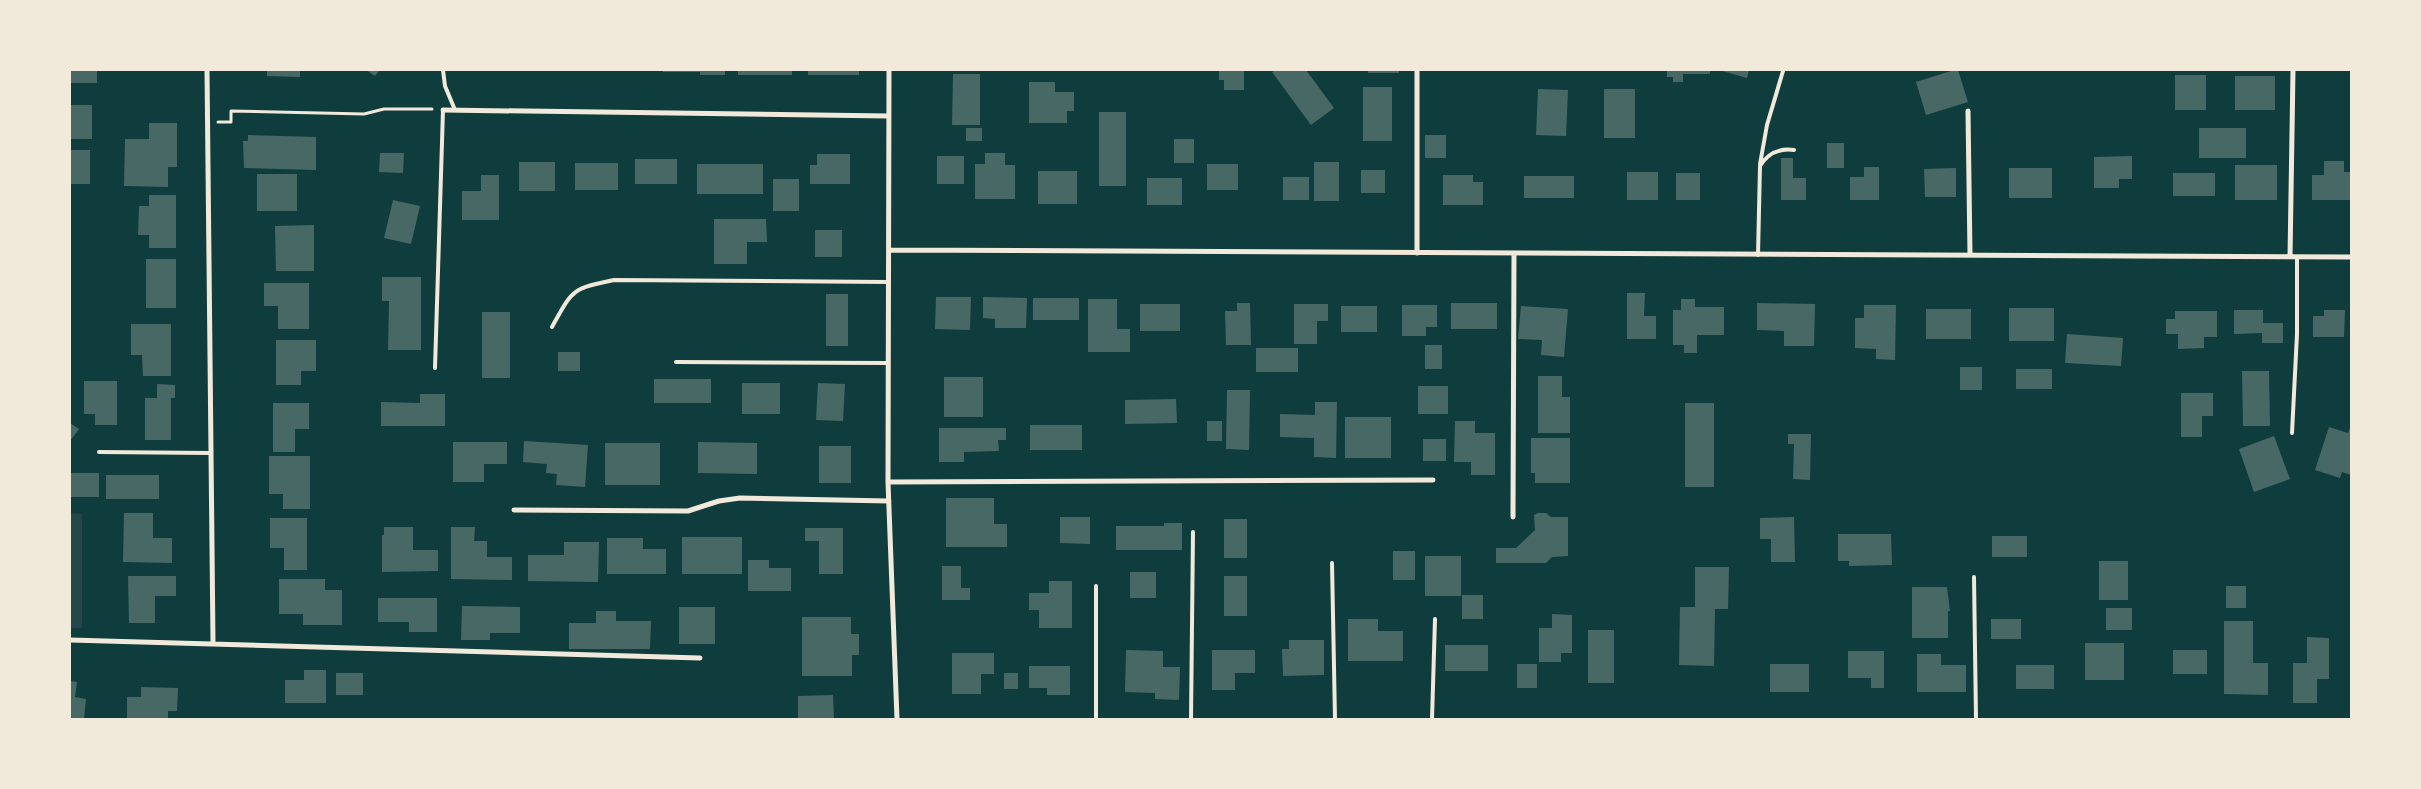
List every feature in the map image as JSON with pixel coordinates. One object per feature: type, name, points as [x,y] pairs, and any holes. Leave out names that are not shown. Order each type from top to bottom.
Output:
[{"type":"street","points":[[207,70],[213,642]]},
{"type":"street","points":[[890,70],[888,482],[897,719]]},
{"type":"street","points":[[1416,253],[1417,70]]},
{"type":"street","points":[[2290,257],[2293,70]]},
{"type":"street","points":[[443,110],[890,116]]},
{"type":"street","points":[[1968,111],[1970,255]]},
{"type":"street","points":[[890,250],[2351,257]]},
{"type":"street","points":[[1512,517],[1514,253]]},
{"type":"street","points":[[888,482],[1433,480]]},
{"type":"street","points":[[514,510],[672,512],[688,511],[740,498],[890,502]]},
{"type":"street","points":[[70,640],[213,642],[700,658]]},
{"type":"lane","points":[[443,70],[445,86],[456,110]]},
{"type":"lane","points":[[1758,254],[1760,166],[1767,125],[1783,71]]},
{"type":"lane","points":[[435,368],[443,110]]},
{"type":"lane","points":[[1760,166],[1766,157],[1774,152],[1794,150]]},
{"type":"lane","points":[[2292,433],[2297,334],[2297,257]]},
{"type":"lane","points":[[552,327],[570,294],[586,286],[614,280],[889,282]]},
{"type":"lane","points":[[676,362],[888,363]]},
{"type":"lane","points":[[99,452],[211,453]]},
{"type":"lane","points":[[1191,719],[1193,532]]},
{"type":"lane","points":[[1332,563],[1335,719]]},
{"type":"lane","points":[[1974,577],[1976,719]]},
{"type":"lane","points":[[1096,586],[1096,719]]},
{"type":"lane","points":[[1432,719],[1435,618]]},
{"type":"path","points":[[207,122],[231,122],[231,111],[364,114],[384,109],[420,108],[443,110]]},
{"type":"shaded area","points":[[70,513],[82,514],[82,628],[70,628]]},
{"type":"building","points":[[70,70],[97,70],[97,83],[70,83]]},
{"type":"building","points":[[267,70],[300,70],[300,77],[267,76]]},
{"type":"building","points":[[366,70],[380,70],[375,76]]},
{"type":"building","points":[[663,70],[725,70],[725,75],[700,75],[700,72],[663,72]]},
{"type":"building","points":[[738,70],[792,70],[792,75],[738,75]]},
{"type":"building","points":[[808,70],[859,70],[859,75],[808,75]]},
{"type":"building","points":[[1219,70],[1244,70],[1244,90],[1224,90],[1224,80],[1219,80]]},
{"type":"building","points":[[1276,70],[1306,70],[1334,108],[1311,125],[1272,72]]},
{"type":"building","points":[[1368,70],[1399,70],[1399,73],[1368,73]]},
{"type":"building","points":[[1667,70],[1710,70],[1710,74],[1683,74],[1683,82],[1673,82],[1673,77],[1667,77]]},
{"type":"building","points":[[1719,70],[1749,70],[1747,78]]},
{"type":"building","points":[[1958,70],[1968,102],[1926,115],[1916,82]]},
{"type":"building","points":[[953,74],[980,74],[980,125],[952,125]]},
{"type":"building","points":[[2175,75],[2206,75],[2206,110],[2175,110]]},
{"type":"building","points":[[2235,76],[2275,76],[2275,110],[2235,110]]},
{"type":"building","points":[[1029,82],[1055,82],[1055,92],[1074,92],[1074,111],[1067,111],[1067,123],[1029,123]]},
{"type":"building","points":[[1363,87],[1392,87],[1392,141],[1363,141]]},
{"type":"building","points":[[1538,89],[1568,90],[1566,136],[1536,135]]},
{"type":"building","points":[[1604,89],[1635,89],[1635,138],[1604,138]]},
{"type":"building","points":[[70,105],[92,105],[92,139],[70,139]]},
{"type":"building","points":[[1099,112],[1126,112],[1126,186],[1099,186]]},
{"type":"building","points":[[149,123],[177,123],[177,167],[168,167],[168,187],[124,186],[125,139],[149,139]]},
{"type":"building","points":[[966,128],[982,128],[982,141],[966,141]]},
{"type":"building","points":[[2199,128],[2246,128],[2246,158],[2199,158]]},
{"type":"building","points":[[248,135],[316,137],[316,170],[244,168],[243,141],[248,141]]},
{"type":"building","points":[[1425,135],[1446,135],[1446,158],[1425,158]]},
{"type":"building","points":[[1174,139],[1194,139],[1194,163],[1174,163]]},
{"type":"building","points":[[1827,143],[1844,143],[1844,168],[1827,168]]},
{"type":"building","points":[[70,150],[90,150],[90,184],[70,184]]},
{"type":"building","points":[[380,153],[404,153],[403,173],[379,172]]},
{"type":"building","points":[[985,153],[1005,153],[1005,165],[1015,165],[1015,199],[975,199],[975,164],[985,164]]},
{"type":"building","points":[[817,154],[850,154],[850,184],[810,184],[810,165],[817,165]]},
{"type":"building","points":[[937,156],[964,156],[964,184],[937,184]]},
{"type":"building","points":[[2132,156],[2132,179],[2119,179],[2119,188],[2094,188],[2094,157]]},
{"type":"building","points":[[1781,158],[1793,158],[1793,178],[1806,178],[1806,200],[1781,200]]},
{"type":"building","points":[[635,159],[677,159],[677,184],[635,184]]},
{"type":"building","points":[[2324,161],[2344,161],[2344,172],[2351,172],[2351,200],[2312,200],[2312,175],[2324,175]]},
{"type":"building","points":[[519,162],[555,162],[555,191],[519,191]]},
{"type":"building","points":[[1314,162],[1339,162],[1339,201],[1314,201]]},
{"type":"building","points":[[575,163],[618,163],[618,190],[575,190]]},
{"type":"building","points":[[697,164],[763,164],[763,194],[697,194]]},
{"type":"building","points":[[1207,164],[1238,164],[1238,190],[1207,190]]},
{"type":"building","points":[[2235,165],[2277,165],[2277,200],[2235,200]]},
{"type":"building","points":[[1864,167],[1879,167],[1879,200],[1850,200],[1850,177],[1864,177]]},
{"type":"building","points":[[1956,168],[1956,197],[1925,197],[1924,169]]},
{"type":"building","points":[[2009,168],[2052,168],[2052,198],[2009,198]]},
{"type":"building","points":[[1361,170],[1385,170],[1385,193],[1361,193]]},
{"type":"building","points":[[1038,171],[1077,171],[1077,204],[1038,204]]},
{"type":"building","points":[[1627,172],[1658,172],[1658,200],[1627,200]]},
{"type":"building","points":[[1676,173],[1700,173],[1700,200],[1676,200]]},
{"type":"building","points":[[2173,173],[2215,173],[2215,196],[2173,196]]},
{"type":"building","points":[[257,174],[297,174],[297,211],[257,211]]},
{"type":"building","points":[[481,175],[499,175],[499,220],[462,220],[462,191],[481,191]]},
{"type":"building","points":[[1443,175],[1473,175],[1473,182],[1483,182],[1483,205],[1443,205]]},
{"type":"building","points":[[1524,176],[1574,176],[1574,198],[1524,198]]},
{"type":"building","points":[[1283,177],[1309,177],[1309,200],[1283,200]]},
{"type":"building","points":[[1147,178],[1182,178],[1182,205],[1147,205]]},
{"type":"building","points":[[773,179],[799,179],[799,211],[773,211]]},
{"type":"building","points":[[149,195],[176,195],[176,248],[149,248],[149,235],[138,235],[139,206],[149,206]]},
{"type":"building","points":[[393,200],[420,206],[411,244],[384,238]]},
{"type":"building","points":[[714,219],[766,219],[767,242],[747,242],[747,264],[714,264]]},
{"type":"building","points":[[314,225],[314,271],[276,271],[275,226]]},
{"type":"building","points":[[815,230],[842,230],[842,257],[815,257]]},
{"type":"building","points":[[146,259],[176,259],[176,308],[146,308]]},
{"type":"building","points":[[382,277],[421,277],[421,350],[388,350],[389,301],[382,301]]},
{"type":"building","points":[[264,283],[309,283],[309,329],[278,329],[278,306],[264,306]]},
{"type":"building","points":[[1627,293],[1645,293],[1644,316],[1656,316],[1656,339],[1627,339]]},
{"type":"building","points":[[826,294],[848,294],[848,346],[826,346]]},
{"type":"building","points":[[936,297],[971,297],[970,330],[935,329]]},
{"type":"building","points":[[983,297],[1027,298],[1026,328],[995,328],[995,319],[983,318]]},
{"type":"building","points":[[1033,298],[1079,298],[1079,320],[1033,320]]},
{"type":"building","points":[[1088,299],[1117,299],[1117,329],[1130,329],[1130,352],[1088,352]]},
{"type":"building","points":[[1681,299],[1695,299],[1695,307],[1724,307],[1724,335],[1697,335],[1697,353],[1684,353],[1684,345],[1673,345],[1673,310],[1681,310]]},
{"type":"building","points":[[1237,303],[1250,303],[1251,345],[1226,345],[1225,311],[1237,311]]},
{"type":"building","points":[[1451,303],[1497,303],[1497,329],[1451,329]]},
{"type":"building","points":[[1757,303],[1815,304],[1814,346],[1784,346],[1784,331],[1757,330]]},
{"type":"building","points":[[1140,304],[1180,304],[1180,331],[1140,331]]},
{"type":"building","points":[[1294,304],[1328,304],[1328,321],[1317,321],[1317,344],[1294,344]]},
{"type":"building","points":[[1402,305],[1437,305],[1437,327],[1426,327],[1426,336],[1402,336]]},
{"type":"building","points":[[1864,305],[1896,305],[1895,360],[1876,359],[1876,349],[1855,348],[1855,318],[1864,318]]},
{"type":"building","points":[[1341,306],[1377,306],[1377,332],[1341,332]]},
{"type":"building","points":[[1521,306],[1568,309],[1564,357],[1541,355],[1542,340],[1518,339]]},
{"type":"building","points":[[2009,308],[2054,308],[2054,341],[2009,341]]},
{"type":"building","points":[[1926,309],[1971,309],[1971,339],[1926,339]]},
{"type":"building","points":[[2234,310],[2263,310],[2263,323],[2283,323],[2283,343],[2262,343],[2262,333],[2234,334]]},
{"type":"building","points":[[2324,310],[2345,310],[2344,337],[2313,337],[2313,316],[2324,316]]},
{"type":"building","points":[[2175,311],[2217,311],[2217,337],[2204,337],[2204,348],[2178,349],[2178,334],[2166,334],[2166,319],[2175,319]]},
{"type":"building","points":[[482,312],[510,312],[510,378],[482,378]]},
{"type":"building","points":[[131,324],[171,324],[171,376],[143,376],[142,355],[131,355]]},
{"type":"building","points":[[2067,334],[2123,338],[2121,366],[2065,363]]},
{"type":"building","points":[[276,340],[316,340],[316,371],[301,371],[301,385],[276,385]]},
{"type":"building","points":[[1425,345],[1442,345],[1442,369],[1425,369]]},
{"type":"building","points":[[1256,348],[1298,348],[1298,372],[1256,372]]},
{"type":"building","points":[[558,352],[580,352],[580,371],[558,371]]},
{"type":"building","points":[[1960,367],[1982,367],[1982,390],[1960,390]]},
{"type":"building","points":[[2016,369],[2052,369],[2052,389],[2016,389]]},
{"type":"building","points":[[2242,371],[2269,371],[2270,426],[2243,426]]},
{"type":"building","points":[[1538,376],[1562,376],[1562,397],[1570,397],[1570,433],[1538,433]]},
{"type":"building","points":[[944,377],[983,377],[983,417],[944,417]]},
{"type":"building","points":[[654,379],[711,379],[711,403],[654,403]]},
{"type":"building","points":[[84,381],[117,381],[117,425],[95,425],[95,414],[84,414]]},
{"type":"building","points":[[742,383],[780,383],[780,414],[742,414]]},
{"type":"building","points":[[818,383],[845,384],[843,421],[816,420]]},
{"type":"building","points":[[157,384],[175,385],[175,398],[171,398],[171,440],[145,440],[145,398],[157,398]]},
{"type":"building","points":[[1418,386],[1448,386],[1448,414],[1418,414]]},
{"type":"building","points":[[1227,390],[1250,390],[1249,450],[1226,449]]},
{"type":"building","points":[[2181,393],[2213,393],[2213,416],[2202,416],[2202,437],[2181,437]]},
{"type":"building","points":[[420,394],[445,394],[445,426],[381,426],[381,402],[420,403]]},
{"type":"building","points":[[1176,399],[1177,423],[1125,424],[1125,400]]},
{"type":"building","points":[[1315,402],[1337,402],[1336,458],[1314,457],[1314,438],[1280,437],[1280,414],[1315,415]]},
{"type":"building","points":[[273,403],[309,403],[309,429],[295,429],[295,452],[273,452]]},
{"type":"building","points":[[1685,403],[1714,403],[1714,487],[1685,487]]},
{"type":"building","points":[[1345,417],[1391,417],[1391,458],[1345,458]]},
{"type":"building","points":[[1207,421],[1222,421],[1222,441],[1207,441]]},
{"type":"building","points":[[1455,421],[1475,421],[1475,433],[1495,433],[1495,475],[1471,475],[1471,462],[1454,462]]},
{"type":"building","points":[[70,423],[79,429],[70,441]]},
{"type":"building","points":[[1030,425],[1082,425],[1082,450],[1030,450]]},
{"type":"building","points":[[2351,425],[2351,475],[2342,472],[2340,478],[2315,470],[2329,427],[2348,433]]},
{"type":"building","points":[[939,428],[1006,428],[1006,440],[998,440],[999,451],[964,452],[964,462],[939,462]]},
{"type":"building","points":[[1788,434],[1811,434],[1810,480],[1793,479],[1794,444],[1788,444]]},
{"type":"building","points":[[2274,436],[2290,479],[2254,492],[2239,449]]},
{"type":"building","points":[[1531,438],[1570,438],[1570,483],[1535,483],[1535,473],[1531,473]]},
{"type":"building","points":[[1423,439],[1446,439],[1446,461],[1423,461]]},
{"type":"building","points":[[524,441],[588,445],[585,487],[556,485],[557,474],[546,473],[547,464],[523,462]]},
{"type":"building","points":[[453,442],[507,442],[507,464],[484,464],[484,482],[453,482]]},
{"type":"building","points":[[698,442],[757,443],[757,474],[698,473]]},
{"type":"building","points":[[605,443],[660,443],[660,485],[605,485]]},
{"type":"building","points":[[819,446],[851,446],[851,483],[819,483]]},
{"type":"building","points":[[269,456],[310,456],[310,509],[283,509],[283,494],[269,494]]},
{"type":"building","points":[[70,473],[99,473],[99,497],[70,497]]},
{"type":"building","points":[[106,475],[159,475],[159,499],[106,499]]},
{"type":"building","points":[[946,498],[994,498],[994,524],[1007,524],[1007,547],[946,547]]},
{"type":"building","points":[[124,513],[153,513],[153,538],[172,538],[172,563],[123,562]]},
{"type":"building","points":[[1546,513],[1551,517],[1568,517],[1568,556],[1552,557],[1546,563],[1496,563],[1496,548],[1516,548],[1535,530],[1534,515]]},
{"type":"building","points":[[1060,517],[1090,517],[1090,544],[1060,543]]},
{"type":"building","points":[[1794,517],[1795,562],[1771,562],[1771,539],[1760,539],[1760,518]]},
{"type":"building","points":[[270,518],[307,518],[307,570],[284,570],[284,548],[270,548]]},
{"type":"building","points":[[1224,519],[1247,519],[1247,558],[1224,558]]},
{"type":"building","points":[[1164,523],[1182,523],[1182,550],[1116,550],[1116,526],[1164,526]]},
{"type":"building","points":[[384,527],[413,527],[413,550],[438,550],[438,571],[382,572],[382,535],[384,535]]},
{"type":"building","points":[[451,527],[475,527],[474,541],[487,541],[487,557],[512,557],[512,580],[451,579]]},
{"type":"building","points":[[805,528],[843,528],[843,574],[819,574],[819,541],[805,541]]},
{"type":"building","points":[[1838,534],[1891,534],[1892,565],[1849,566],[1849,561],[1838,561]]},
{"type":"building","points":[[1992,536],[2027,536],[2027,557],[1992,557]]},
{"type":"building","points":[[682,537],[742,537],[742,574],[682,574]]},
{"type":"building","points":[[607,538],[643,538],[643,549],[666,549],[666,574],[607,574]]},
{"type":"building","points":[[564,542],[599,542],[598,582],[528,581],[528,555],[564,555]]},
{"type":"building","points":[[1393,551],[1415,551],[1415,580],[1393,580]]},
{"type":"building","points":[[1425,556],[1461,556],[1461,596],[1425,596]]},
{"type":"building","points":[[748,560],[769,560],[769,568],[791,568],[791,591],[748,591]]},
{"type":"building","points":[[2099,561],[2128,561],[2128,600],[2099,600]]},
{"type":"building","points":[[942,566],[961,566],[961,588],[970,588],[970,600],[942,600]]},
{"type":"building","points":[[1695,567],[1729,567],[1728,609],[1715,609],[1714,666],[1679,665],[1680,607],[1695,607]]},
{"type":"building","points":[[1130,572],[1156,572],[1156,598],[1130,598]]},
{"type":"building","points":[[128,576],[176,576],[176,596],[155,596],[155,623],[129,623]]},
{"type":"building","points":[[1224,576],[1247,576],[1247,616],[1224,616]]},
{"type":"building","points":[[279,579],[325,579],[325,590],[342,590],[342,625],[303,625],[303,614],[279,614]]},
{"type":"building","points":[[1049,581],[1072,581],[1072,628],[1039,628],[1039,610],[1029,610],[1029,593],[1049,593]]},
{"type":"building","points":[[2226,586],[2246,586],[2246,608],[2226,608]]},
{"type":"building","points":[[1912,587],[1947,587],[1950,611],[1948,611],[1948,638],[1912,638]]},
{"type":"building","points":[[1462,595],[1483,595],[1483,619],[1462,619]]},
{"type":"building","points":[[378,598],[437,598],[437,632],[409,632],[409,622],[378,622]]},
{"type":"building","points":[[462,606],[520,607],[520,633],[490,633],[490,640],[461,640]]},
{"type":"building","points":[[679,607],[715,607],[715,644],[679,644]]},
{"type":"building","points":[[2106,608],[2132,608],[2132,630],[2106,630]]},
{"type":"building","points":[[596,611],[616,611],[616,621],[651,621],[650,649],[569,649],[569,623],[596,623]]},
{"type":"building","points":[[1552,614],[1572,615],[1572,653],[1561,653],[1561,662],[1539,662],[1539,628],[1552,628]]},
{"type":"building","points":[[802,617],[851,617],[851,634],[859,634],[859,655],[852,655],[852,676],[802,676]]},
{"type":"building","points":[[1348,619],[1378,619],[1378,631],[1403,631],[1403,661],[1348,661]]},
{"type":"building","points":[[1991,619],[2021,619],[2021,639],[1991,639]]},
{"type":"building","points":[[2224,621],[2253,621],[2253,663],[2268,663],[2268,695],[2224,694]]},
{"type":"building","points":[[1588,630],[1614,630],[1614,683],[1588,683]]},
{"type":"building","points":[[2307,637],[2329,638],[2329,679],[2317,679],[2317,703],[2293,703],[2293,663],[2307,663]]},
{"type":"building","points":[[1289,640],[1324,640],[1324,675],[1283,676],[1282,649],[1289,649]]},
{"type":"building","points":[[2085,643],[2124,643],[2124,680],[2085,680]]},
{"type":"building","points":[[1445,645],[1488,645],[1488,671],[1445,671]]},
{"type":"building","points":[[1126,650],[1163,651],[1163,667],[1180,667],[1179,700],[1155,699],[1155,693],[1125,692]]},
{"type":"building","points":[[1212,650],[1255,650],[1255,673],[1235,673],[1235,690],[1212,690]]},
{"type":"building","points":[[2173,650],[2207,650],[2207,674],[2173,674]]},
{"type":"building","points":[[1848,651],[1884,651],[1884,688],[1871,688],[1871,678],[1848,678]]},
{"type":"building","points":[[952,653],[994,653],[994,674],[981,674],[981,694],[952,694]]},
{"type":"building","points":[[1917,654],[1941,654],[1941,665],[1966,665],[1966,692],[1917,692]]},
{"type":"building","points":[[1517,664],[1537,664],[1537,688],[1517,688]]},
{"type":"building","points":[[1770,664],[1809,664],[1809,692],[1770,692]]},
{"type":"building","points":[[2016,665],[2054,665],[2054,689],[2016,689]]},
{"type":"building","points":[[1029,666],[1070,666],[1070,695],[1047,695],[1047,688],[1029,688]]},
{"type":"building","points":[[304,670],[326,670],[326,703],[285,703],[285,680],[304,680]]},
{"type":"building","points":[[336,673],[363,673],[363,695],[336,695]]},
{"type":"building","points":[[1004,673],[1018,673],[1018,689],[1004,689]]},
{"type":"building","points":[[70,681],[77,682],[75,697],[86,699],[84,719],[70,719]]},
{"type":"building","points":[[141,687],[178,688],[177,711],[168,711],[168,719],[127,719],[127,697],[141,697]]},
{"type":"building","points":[[833,695],[834,719],[798,719],[798,696]]}]
